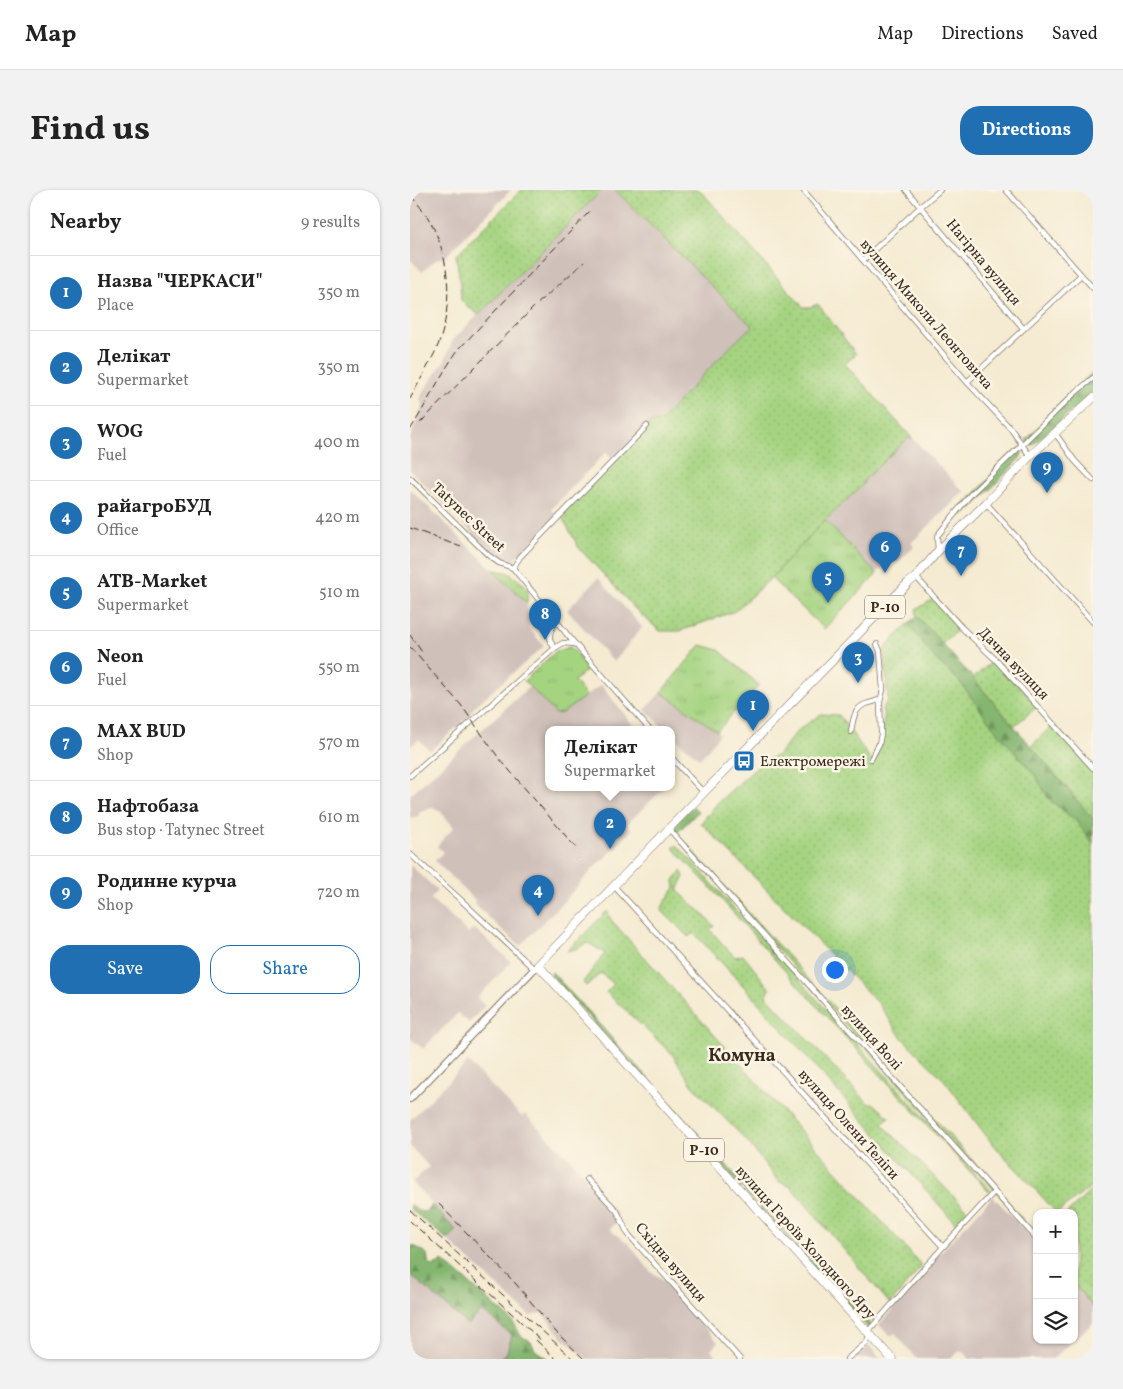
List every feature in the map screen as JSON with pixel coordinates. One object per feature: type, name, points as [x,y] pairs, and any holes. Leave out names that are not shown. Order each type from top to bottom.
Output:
[{"type":"main road","name":"Р-10","points":[[536,967],[908,583],[916,577],[938,551],[1030,456],[1093,398]]},
{"type":"main road","points":[[410,1099],[536,967]]},
{"type":"main road","name":"вулиця Героїв Холодного Яру","points":[[536,967],[892,1359]]},
{"type":"street","name":"вулиця Миколи Леонтовича","points":[[803,190],[968,382],[1011,429],[1030,456]]},
{"type":"street","name":"Нагірна вулиця","points":[[906,190],[1023,328]]},
{"type":"street","points":[[863,260],[940,190]]},
{"type":"street","points":[[1006,190],[1093,288]]},
{"type":"street","points":[[968,382],[1081,275]]},
{"type":"street","points":[[938,551],[937,536],[971,494],[1075,393],[1093,378]]},
{"type":"street","points":[[513,568],[520,557],[647,426]]},
{"type":"street","points":[[1055,433],[1075,461],[1093,480]]},
{"type":"street","name":"Tatynec Street","points":[[410,478],[488,555],[499,564],[513,568],[575,644],[647,726]]},
{"type":"street","points":[[986,503],[1093,622]]},
{"type":"street","name":"Дачна вулиця","points":[[916,577],[961,627],[1001,665],[1092,764]]},
{"type":"street","points":[[555,648],[552,644],[550,629],[557,621]]},
{"type":"street","points":[[410,776],[555,648],[563,643],[575,644]]},
{"type":"street","points":[[871,759],[879,744],[881,734],[881,698],[883,690],[880,651],[877,644]]},
{"type":"street","points":[[851,732],[853,718],[857,709],[881,698]]},
{"type":"street","points":[[675,761],[704,794]]},
{"type":"street","name":"вулиця Волі","points":[[669,829],[1033,1235]]},
{"type":"street","name":"вулиця Героїв Холодного Яру","points":[[410,854],[536,967]]},
{"type":"street","name":"вулиця Олени Теліги","points":[[614,886],[943,1247]]},
{"type":"street","name":"Східна вулиця","points":[[587,1178],[617,1211],[628,1234],[740,1359]]},
{"type":"street","points":[[847,1359],[866,1344],[871,1328],[994,1192]]},
{"type":"shaded area","points":[[410,190],[511,190],[445,257],[437,259],[422,272],[410,259]]},
{"type":"shaded area","points":[[602,190],[615,190],[754,327],[655,424],[614,459],[606,452],[551,509],[557,516],[511,563],[500,561],[410,470],[410,439],[423,404],[420,401],[422,394],[446,358],[452,341]]},
{"type":"shaded area","points":[[908,438],[913,439],[964,492],[911,543],[914,547],[897,563],[893,557],[876,574],[825,520],[862,486],[865,479]]},
{"type":"shaded area","points":[[410,489],[527,603],[529,628],[544,646],[475,706],[467,718],[430,751],[419,739],[410,747]]},
{"type":"shaded area","points":[[598,578],[642,627],[614,662],[567,610]]},
{"type":"shaded area","points":[[601,685],[634,726],[545,726],[545,791],[661,791],[629,822],[627,825],[632,830],[520,946],[474,904],[475,900],[435,861],[443,852],[437,846],[454,827],[439,810],[432,808],[419,813],[419,816],[410,818],[410,795],[529,687],[556,714],[562,713]]},
{"type":"shaded area","points":[[661,692],[699,717],[720,734],[700,759],[675,738],[675,726],[662,726],[645,710]]},
{"type":"shaded area","points":[[410,865],[437,890],[431,899],[468,933],[474,928],[511,962],[477,998],[485,1006],[469,1023],[458,1013],[423,1049],[410,1038]]},
{"type":"shaded area","points":[[468,1062],[522,1117],[525,1114],[588,1177],[585,1180],[617,1214],[617,1222],[610,1229],[628,1243],[651,1272],[661,1278],[718,1342],[711,1350],[719,1359],[587,1359],[560,1335],[542,1313],[530,1316],[448,1240],[456,1230],[412,1182],[429,1167],[410,1146],[410,1120]]},
{"type":"shaded area","points":[[993,1196],[1033,1239],[1033,1344],[1069,1344],[1053,1359],[970,1359],[961,1350],[950,1359],[917,1359],[895,1333],[890,1336],[879,1325],[941,1252]]},
{"type":"shaded area","points":[[410,1274],[468,1325],[482,1310],[512,1335],[506,1355],[503,1355],[500,1359],[410,1359]]},
{"type":"shaded area","points":[[1078,1289],[1093,1307],[1093,1323],[1078,1336]]},
{"type":"shaded area","points":[[869,1345],[880,1359],[852,1359]]},
{"type":"green space","points":[[521,190],[602,190],[478,315],[461,300],[456,255]]},
{"type":"green space","points":[[615,190],[700,190],[803,307],[818,304],[856,354],[845,364],[913,439],[908,438],[865,479],[862,486],[825,520],[771,578],[735,611],[680,631],[660,631],[638,612],[579,548],[561,515],[650,423],[659,422],[726,351],[753,327]]},
{"type":"green space","points":[[1093,371],[1093,392],[1033,445],[1029,445],[1026,440]]},
{"type":"green space","points":[[1020,448],[1022,454],[1020,458],[979,501],[963,515],[958,513],[961,507]]},
{"type":"green space","points":[[825,520],[877,574],[824,629],[771,578]]},
{"type":"green space","points":[[493,570],[507,572],[524,584],[528,591],[527,603]]},
{"type":"green space","points":[[934,598],[961,627],[942,644],[917,616],[916,610]]},
{"type":"green space","points":[[917,616],[973,678],[1093,819],[1093,843],[1075,820],[1049,799],[1034,774],[993,727],[959,681],[936,660],[908,624]]},
{"type":"green space","points":[[908,624],[936,660],[959,681],[993,727],[1034,774],[1049,799],[1075,820],[1093,843],[1093,1185],[1062,1209],[1053,1209],[991,1142],[945,1081],[901,1037],[878,1003],[701,823],[718,802],[764,761],[778,755],[797,731],[821,714],[839,715],[872,761],[882,742],[884,717],[882,708],[888,700],[884,649]]},
{"type":"green space","points":[[701,645],[719,650],[759,685],[717,731],[661,692]]},
{"type":"green space","points":[[570,647],[578,655],[587,670],[574,681],[586,696],[562,713],[556,714],[524,681],[555,652]]},
{"type":"green space","points":[[995,659],[1038,706],[1014,726],[973,678]]},
{"type":"green space","points":[[1054,724],[1093,768],[1093,819],[1031,746]]},
{"type":"green space","points":[[693,806],[698,812],[676,834],[671,829]]},
{"type":"green space","points":[[683,840],[962,1149],[1033,1233],[681,842]]},
{"type":"green space","points":[[677,845],[990,1190],[989,1192],[673,848]]},
{"type":"green space","points":[[681,871],[684,876],[678,891],[714,926],[710,930],[735,957],[743,955],[770,989],[766,996],[869,1104],[873,1103],[889,1117],[882,1124],[969,1212],[958,1226],[694,933],[688,937],[661,910],[675,888],[674,880]]},
{"type":"green space","points":[[607,911],[612,921],[922,1266],[890,1304],[791,1187],[778,1181],[747,1141],[693,1086],[672,1054],[606,992],[614,984],[601,973],[586,986],[583,982],[605,953],[588,943],[567,951]]},
{"type":"green space","points":[[552,972],[870,1324],[868,1328],[551,975]]},
{"type":"green space","points":[[1093,1189],[1093,1307],[1078,1289],[1078,1209],[1071,1209]]},
{"type":"green space","points":[[410,1204],[418,1211],[425,1212],[432,1205],[456,1230],[448,1240],[410,1209]]},
{"type":"green space","points":[[411,1245],[427,1254],[431,1266],[442,1261],[452,1268],[507,1316],[520,1335],[531,1342],[535,1350],[548,1359],[501,1359],[503,1355],[506,1355],[512,1335],[482,1311],[468,1325],[410,1274]]},
{"type":"railway","points":[[410,195],[427,216],[441,247],[445,264],[448,298],[446,315],[437,348],[410,399]]},
{"type":"railway","points":[[410,430],[458,350],[590,211]]},
{"type":"railway","points":[[420,423],[534,307],[584,262]]},
{"type":"railway","points":[[410,528],[461,547]]},
{"type":"railway","points":[[410,635],[422,652]]},
{"type":"railway","points":[[410,647],[461,705],[498,757],[577,849]]},
{"type":"railway","points":[[439,1204],[516,1284],[556,1332],[584,1359]]},
{"type":"railway","points":[[410,1210],[573,1359]]},
{"type":"railway","points":[[410,1221],[543,1342]]},
{"type":"railway","points":[[536,1340],[556,1359]]},
{"type":"place","name":"Родинне курча","points":[[1047,493]]},
{"type":"place","name":"Neon","points":[[885,573]]},
{"type":"place","name":"MAX BUD","points":[[961,576]]},
{"type":"place","name":"ATB-Market","points":[[828,603]]},
{"type":"place","name":"Нафтобаза","points":[[545,640]]},
{"type":"place","name":"WOG","points":[[858,683]]},
{"type":"place","name":"Назва \"ЧЕРКАСИ\"","points":[[753,731]]},
{"type":"place","name":"Електромережі","points":[[744,761]]},
{"type":"place","name":"Делікат","points":[[610,849]]},
{"type":"place","name":"райагроБУД","points":[[538,916]]},
{"type":"district","name":"Комуна","points":[[742,1055]]}]
